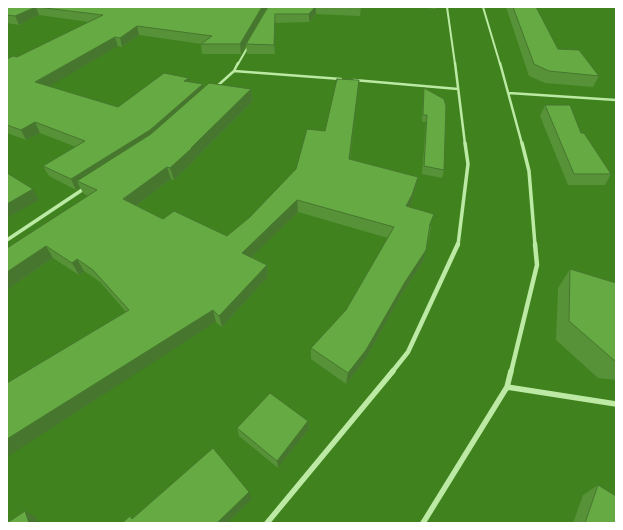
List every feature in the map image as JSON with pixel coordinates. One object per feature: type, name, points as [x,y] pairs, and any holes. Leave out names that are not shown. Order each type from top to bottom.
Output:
[{"type":"street","points":[[267,523],[408,352],[458,247],[468,164],[447,7]]},
{"type":"street","points":[[423,523],[507,387],[537,265],[530,171],[509,93],[483,7]]},
{"type":"street","points":[[211,91],[234,71],[251,40]]},
{"type":"street","points":[[234,71],[458,89]]},
{"type":"street","points":[[509,93],[616,100]]},
{"type":"street","points":[[7,240],[86,188]]},
{"type":"street","points":[[507,387],[616,404]]},
{"type":"building","points":[[7,7],[36,7],[15,16],[7,15]]},
{"type":"building","points":[[37,7],[262,7],[240,44],[201,44],[212,36],[137,26],[120,38],[115,37],[35,82],[118,107],[164,73],[189,78],[184,81],[203,84],[150,130],[71,179],[43,166],[85,141],[35,122],[21,130],[7,125],[7,59],[13,56],[17,57],[103,15]]},
{"type":"building","points":[[268,7],[315,7],[309,14],[275,14],[274,45],[246,44]]},
{"type":"building","points":[[513,7],[536,7],[558,49],[579,50],[599,76],[549,71],[534,64]]},
{"type":"building","points":[[337,79],[359,80],[349,159],[418,177],[412,195],[406,206],[434,214],[430,224],[426,250],[405,282],[366,350],[348,373],[311,348],[346,310],[394,227],[297,200],[242,253],[267,265],[219,316],[213,310],[7,439],[7,383],[129,310],[93,270],[77,259],[72,263],[46,246],[7,272],[7,248],[97,190],[77,181],[151,134],[209,83],[251,89],[170,168],[167,167],[123,199],[163,219],[174,211],[227,236],[250,217],[296,169],[307,129],[325,131]]},
{"type":"building","points":[[424,88],[444,99],[446,106],[444,170],[424,166],[427,115],[423,115]]},
{"type":"building","points":[[545,105],[570,105],[581,133],[584,133],[611,174],[574,174]]},
{"type":"building","points":[[7,173],[33,189],[7,204]]},
{"type":"building","points":[[570,269],[616,283],[616,361],[569,321]]},
{"type":"building","points":[[270,393],[308,421],[277,461],[237,428]]},
{"type":"building","points":[[213,448],[249,492],[217,523],[122,523],[130,516],[132,519]]},
{"type":"building","points":[[598,485],[616,496],[616,523],[585,523]]},
{"type":"building","points":[[25,511],[29,523],[7,523]]}]
